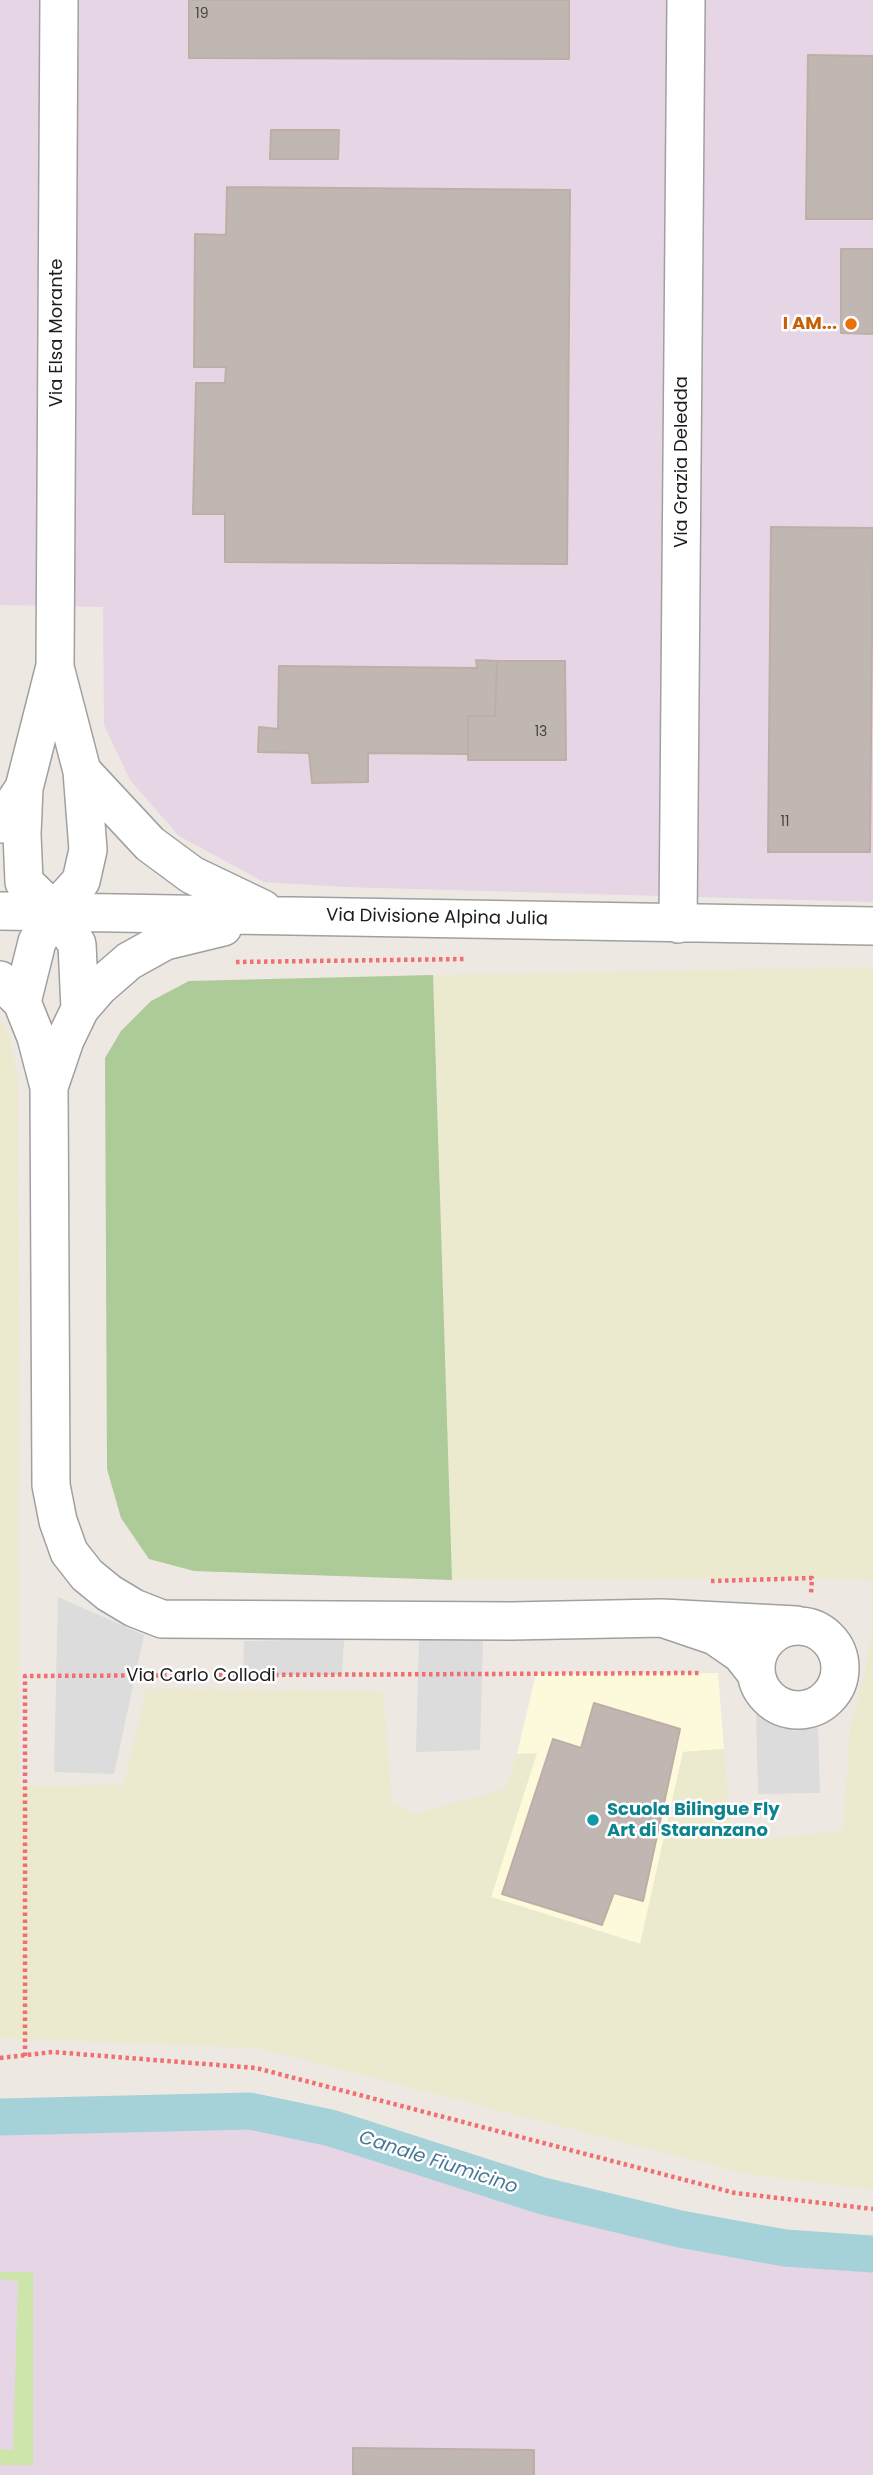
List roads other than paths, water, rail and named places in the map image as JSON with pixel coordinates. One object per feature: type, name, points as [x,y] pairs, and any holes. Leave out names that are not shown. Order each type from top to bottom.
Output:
[{"type":"street","name":"Via Elsa Morante","points":[[55,666],[82,771],[88,850],[81,881],[54,911],[24,882],[22,834],[24,788],[55,666],[59,0]]},
{"type":"street","name":"Via Grazia Deledda","points":[[678,924],[686,0]]},
{"type":"street","name":"Via Elsa Morante","points":[[82,771],[150,844],[192,875],[275,915]]},
{"type":"street","name":"Via Elsa Morante","points":[[0,824],[24,788]]},
{"type":"street","name":"Via Divisione Alpina Julia","points":[[0,911],[873,926]]},
{"type":"street","points":[[80,1009],[77,944],[54,911],[11,991],[36,1037],[49,1087],[51,1485],[58,1521],[69,1552],[88,1575],[134,1608],[162,1619],[511,1621],[662,1618],[803,1626],[823,1633],[833,1643],[839,1655],[841,1670],[838,1683],[831,1695],[820,1704],[800,1710],[779,1706],[768,1698],[741,1654],[715,1636],[662,1618]]},
{"type":"street","points":[[49,1087],[65,1040],[80,1009],[129,961],[165,941],[275,915]]},
{"type":"street","points":[[755,1673],[761,1646],[770,1635],[782,1628],[803,1626]]},
{"type":"waterway","name":"Canale Fiumicino","points":[[0,2117],[250,2111],[331,2128],[543,2196],[680,2229],[785,2248],[873,2254]]},
{"type":"place","name":"I AM...","points":[[851,324]]},
{"type":"place","name":"Scuola Bilingue Fly Art di Staranzano","points":[[593,1820]]}]
